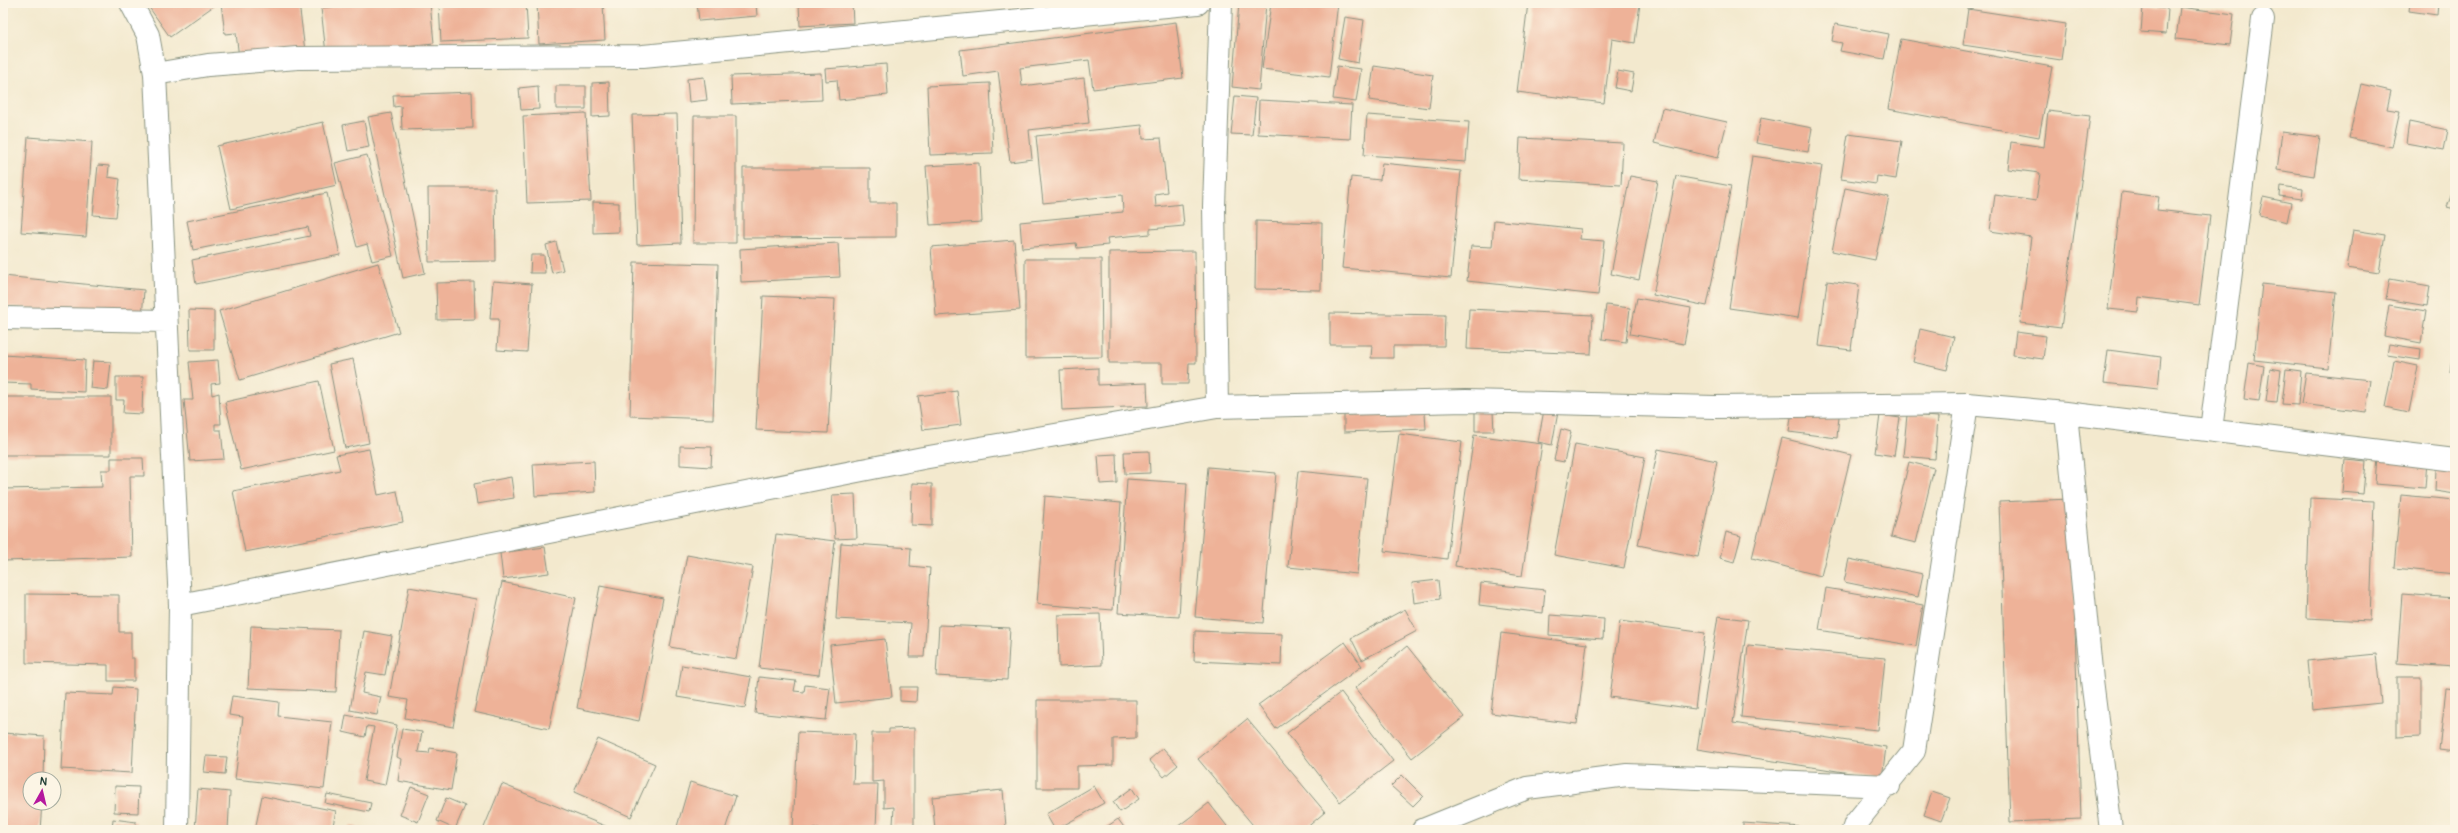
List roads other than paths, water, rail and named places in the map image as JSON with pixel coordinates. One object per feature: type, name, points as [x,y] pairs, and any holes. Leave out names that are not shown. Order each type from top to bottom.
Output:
[{"type":"street","points":[[131,3],[148,35],[155,74],[180,605],[177,830]]},
{"type":"street","points":[[155,74],[208,65],[298,58],[643,56],[1198,3]]},
{"type":"street","points":[[1217,407],[1214,206],[1221,3]]},
{"type":"street","points":[[2211,430],[2263,19]]},
{"type":"street","points":[[3,318],[166,321]]},
{"type":"street","points":[[180,605],[923,458],[1217,407],[1466,401],[1715,407],[1967,404],[2066,413],[2455,460]]},
{"type":"street","points":[[1853,830],[1855,824],[1889,786],[1914,751],[1967,404]]},
{"type":"street","points":[[2066,413],[2092,680],[2111,830]]},
{"type":"street","points":[[1423,830],[1527,788],[1627,775],[1889,786]]}]
